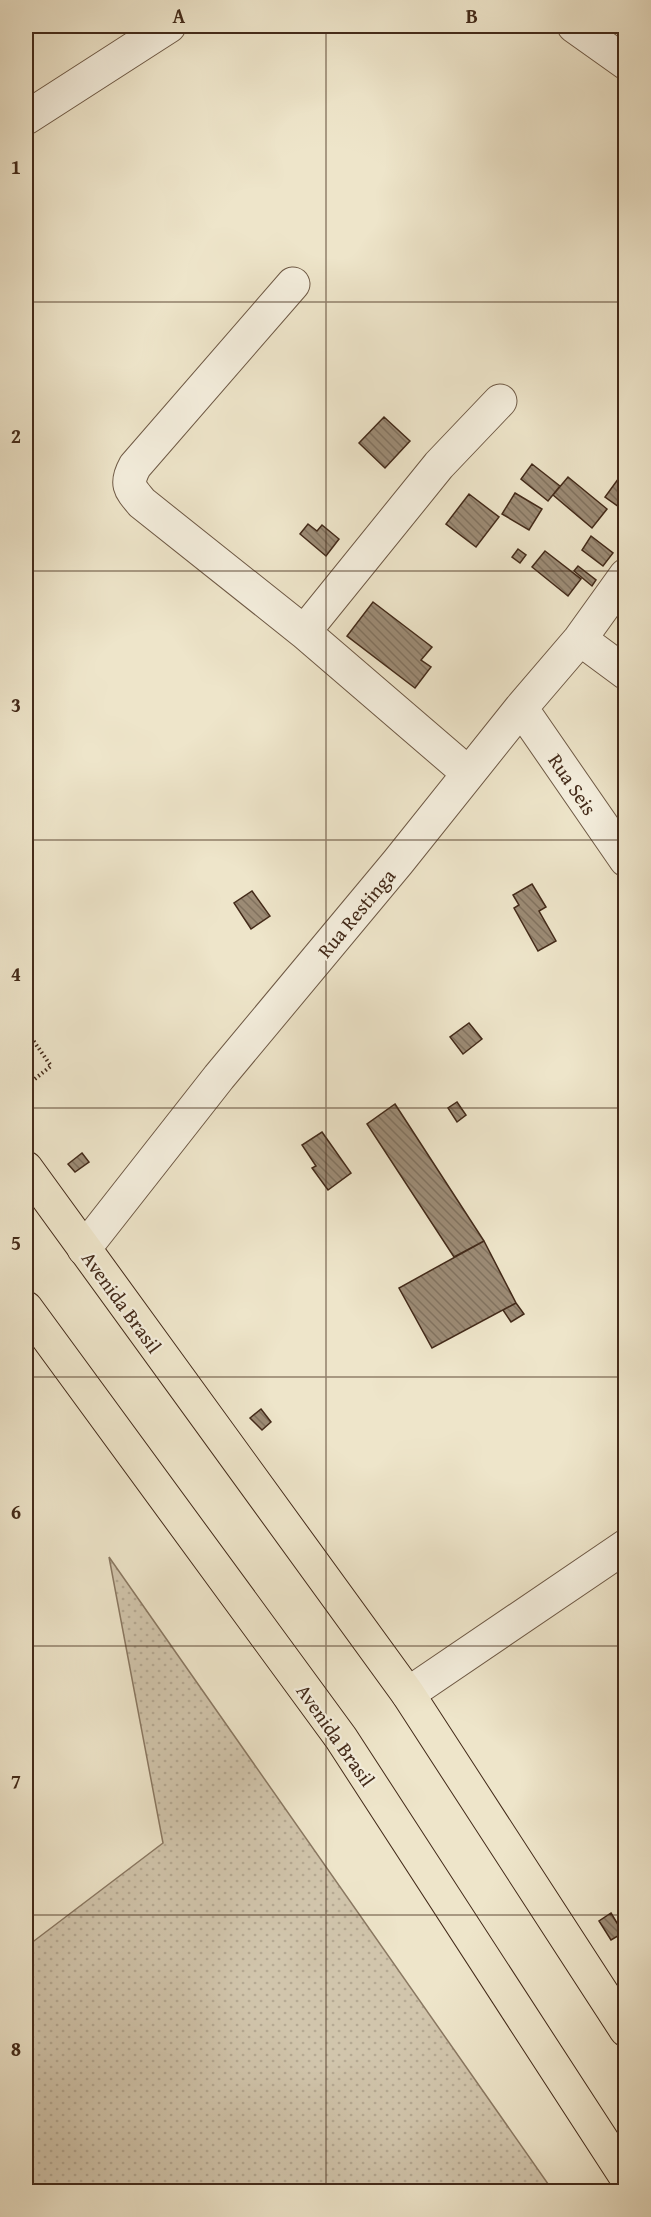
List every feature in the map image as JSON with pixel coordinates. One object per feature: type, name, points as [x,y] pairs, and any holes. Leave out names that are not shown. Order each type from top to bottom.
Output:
[{"type":"highway","name":"Avenida Brasil","points":[[26,1168],[408,1694],[626,2030]]},
{"type":"highway","name":"Avenida Brasil","points":[[26,1308],[341,1738],[626,2177]]},
{"type":"street","points":[[26,117],[169,26]]},
{"type":"street","points":[[574,26],[626,63]]},
{"type":"street","points":[[293,285],[135,466],[129,477],[132,492],[142,504],[304,632],[468,773]]},
{"type":"street","points":[[304,632],[439,465],[500,401]]},
{"type":"street","name":"Rua Restinga","points":[[84,1249],[219,1077],[580,639],[626,574]]},
{"type":"street","points":[[580,639],[626,673]]},
{"type":"street","name":"Rua Seis","points":[[521,708],[626,860]]},
{"type":"street","points":[[408,1694],[626,1546]]},
{"type":"path","points":[[26,1030],[51,1066],[26,1086]]},
{"type":"shaded area","points":[[109,1557],[553,2191],[26,2191],[26,1947],[163,1843]]},
{"type":"building","points":[[384,417],[410,441],[385,468],[359,443]]},
{"type":"building","points":[[532,464],[560,486],[548,501],[521,479]]},
{"type":"building","points":[[621,475],[626,479],[626,512],[605,497]]},
{"type":"building","points":[[568,477],[607,509],[592,528],[553,495]]},
{"type":"building","points":[[515,493],[542,509],[529,530],[502,514]]},
{"type":"building","points":[[469,494],[499,517],[476,547],[446,524]]},
{"type":"building","points":[[308,524],[317,531],[322,525],[339,539],[326,556],[300,534]]},
{"type":"building","points":[[591,536],[613,553],[603,566],[582,550]]},
{"type":"building","points":[[518,549],[526,555],[520,563],[512,557]]},
{"type":"building","points":[[545,551],[581,579],[568,596],[532,567]]},
{"type":"building","points":[[578,566],[596,580],[592,586],[574,571]]},
{"type":"building","points":[[373,602],[432,647],[421,660],[431,667],[415,688],[347,636]]},
{"type":"building","points":[[532,884],[546,907],[539,911],[556,941],[538,951],[514,908],[519,905],[513,895]]},
{"type":"building","points":[[252,891],[270,916],[251,929],[234,903]]},
{"type":"building","points":[[469,1023],[482,1039],[463,1054],[450,1037]]},
{"type":"building","points":[[457,1102],[466,1115],[457,1122],[448,1108]]},
{"type":"building","points":[[395,1104],[484,1241],[454,1257],[367,1124]]},
{"type":"building","points":[[322,1132],[351,1173],[328,1190],[312,1168],[316,1166],[302,1145]]},
{"type":"building","points":[[82,1153],[89,1162],[75,1172],[68,1164]]},
{"type":"building","points":[[484,1241],[516,1303],[432,1348],[399,1288]]},
{"type":"building","points":[[516,1303],[524,1314],[511,1322],[503,1310]]},
{"type":"building","points":[[261,1409],[271,1422],[262,1430],[250,1418]]},
{"type":"building","points":[[611,1913],[623,1933],[611,1940],[599,1921]]}]
